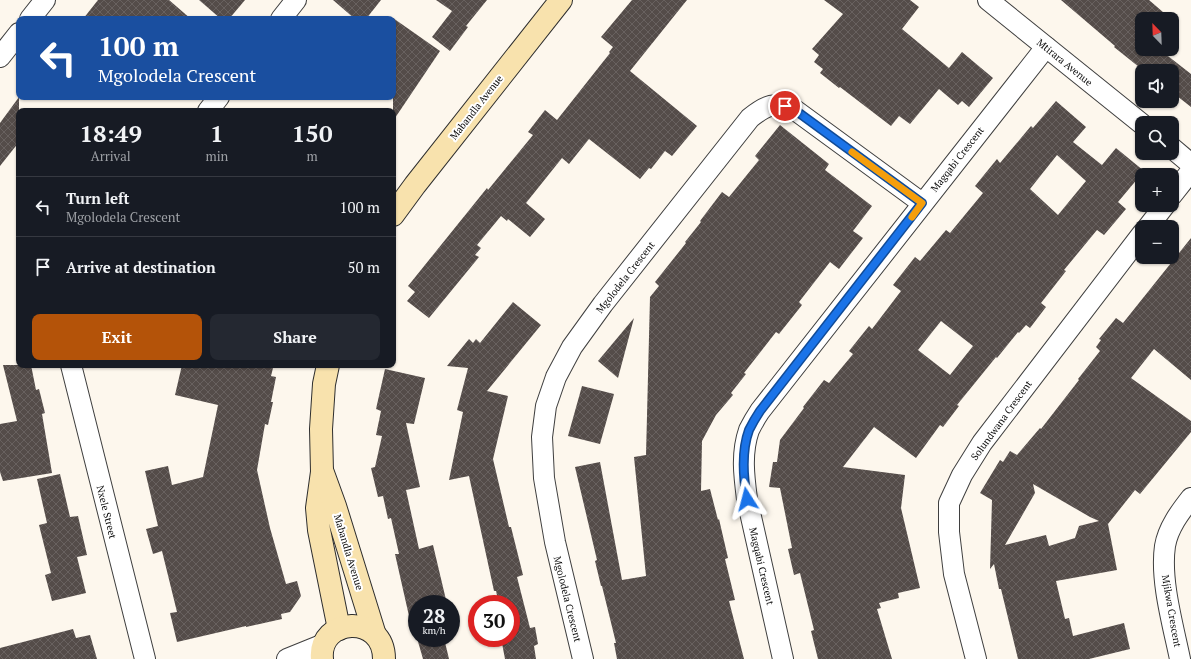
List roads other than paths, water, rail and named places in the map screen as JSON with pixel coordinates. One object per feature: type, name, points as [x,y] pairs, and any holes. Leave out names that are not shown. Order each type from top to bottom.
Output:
[{"type":"street","points":[[32,16],[45,0]]},
{"type":"street","points":[[283,16],[296,0]]},
{"type":"street","name":"Mabandla Avenue","points":[[396,211],[561,0]]},
{"type":"street","name":"Mtirara Avenue","points":[[988,0],[1135,118]]},
{"type":"street","points":[[0,57],[16,37]]},
{"type":"street","name":"Magqabi Crescent","points":[[783,659],[743,474],[744,455],[749,431],[760,411],[1046,47]]},
{"type":"street","points":[[210,108],[217,100]]},
{"type":"street","name":"Mgolodela Crescent","points":[[583,659],[555,542],[544,478],[542,437],[546,406],[556,377],[572,347],[603,304],[750,118],[768,106],[777,104],[795,110],[922,203]]},
{"type":"street","points":[[1179,154],[1191,164]]},
{"type":"street","points":[[1179,186],[1191,171]]},
{"type":"street","points":[[1153,220],[1160,212]]},
{"type":"street","name":"Solundwana Crescent","points":[[976,659],[954,574],[948,532],[949,503],[962,475],[982,443],[1135,243]]},
{"type":"street","name":"Nxele Street","points":[[72,368],[145,659]]},
{"type":"street","name":"Mabandla Avenue","points":[[327,368],[324,384],[321,429],[322,472],[317,508],[319,530],[339,629]]},
{"type":"street","name":"Mabandla Avenue","points":[[322,472],[335,506],[374,632],[383,647],[384,659]]},
{"type":"street","name":"Mjikwa Crescent","points":[[1180,659],[1168,601],[1164,570],[1165,545],[1175,518],[1191,498]]},
{"type":"street","points":[[287,659],[323,651],[330,635],[349,625],[360,626],[374,632]]}]
